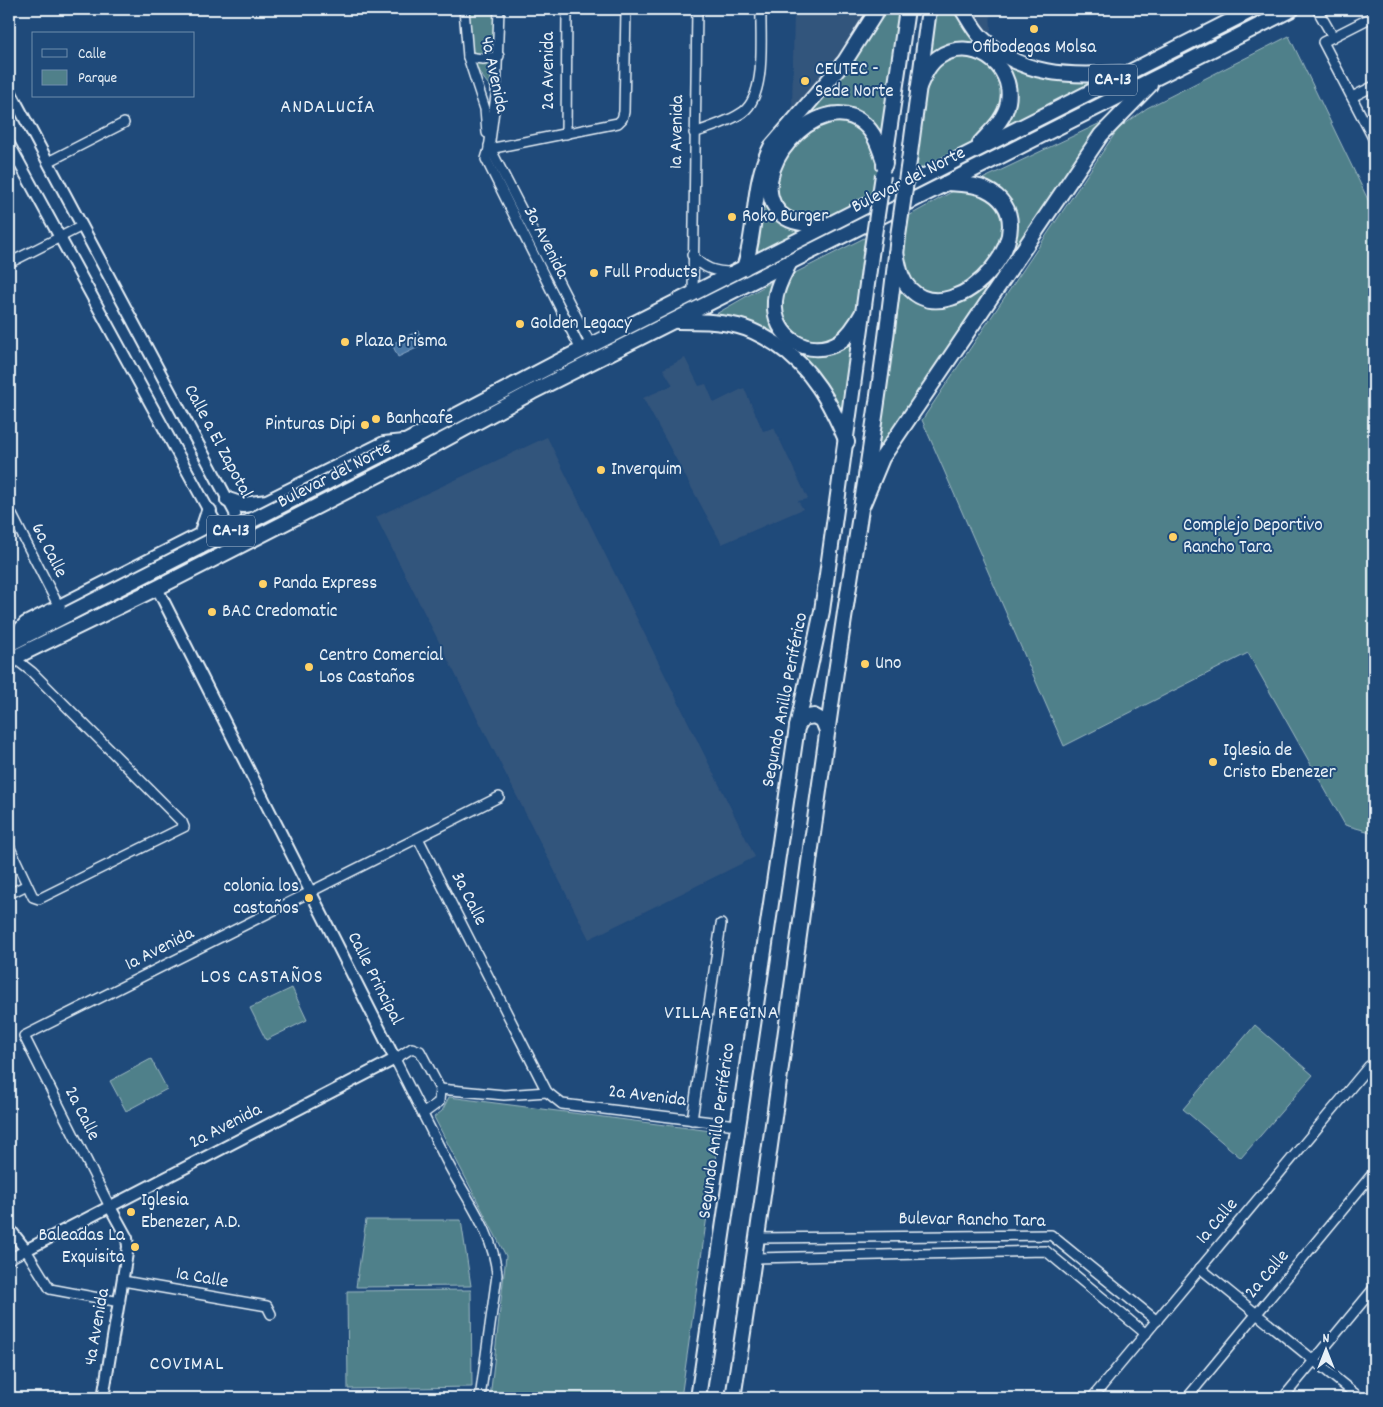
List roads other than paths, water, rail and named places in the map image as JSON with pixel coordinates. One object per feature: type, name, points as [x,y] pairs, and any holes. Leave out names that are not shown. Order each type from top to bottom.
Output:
[{"type":"main road","points":[[740,270],[751,249],[758,178],[763,162],[771,147],[845,61],[878,9]]},
{"type":"main road","name":"Segundo Anillo Periférico","points":[[698,1398],[797,727],[822,611],[907,9]]},
{"type":"main road","points":[[733,1398],[755,1258],[827,731],[862,506],[929,9]]},
{"type":"main road","points":[[962,9],[980,36],[1008,59],[1015,62],[1062,75],[1129,72]]},
{"type":"main road","name":"Bulevar del Norte","points":[[9,644],[64,611],[394,448],[586,348],[1254,9]]},
{"type":"main road","name":"Bulevar del Norte","points":[[12,659],[157,588],[674,321],[1292,9]]},
{"type":"main road","points":[[918,89],[929,67],[938,57],[949,51],[962,49],[976,51],[988,56],[997,64],[1004,76],[1008,90],[1008,102],[996,127],[973,151]]},
{"type":"main road","points":[[862,506],[882,458],[1100,135],[1161,74]]},
{"type":"main road","points":[[827,226],[800,223],[783,216],[773,204],[770,188],[773,168],[783,148],[795,135],[810,123],[824,116],[839,115],[851,117],[863,123],[871,132],[884,170]]},
{"type":"main road","points":[[896,253],[901,276],[910,289],[923,297],[938,299],[955,297],[971,289],[987,276],[1002,253],[1009,234],[1011,221],[1007,207],[1000,198],[984,188],[947,183]]},
{"type":"main road","points":[[790,262],[777,288],[775,309],[782,331],[795,344],[809,348],[827,347],[841,341],[854,328],[863,312]]},
{"type":"main road","points":[[674,321],[714,322],[740,326],[768,338],[794,356],[814,377],[830,402],[847,442]]},
{"type":"main road","points":[[228,500],[254,505],[267,502],[384,444],[407,441]]},
{"type":"main road","points":[[59,636],[64,629],[218,550],[377,472],[384,471]]},
{"type":"main road","points":[[254,505],[245,519],[249,526],[260,530]]},
{"type":"main road","points":[[201,535],[210,511]]},
{"type":"main road","points":[[64,611],[201,535],[216,534],[220,540],[218,550]]},
{"type":"main road","points":[[797,727],[803,718],[814,716],[823,721],[827,731]]},
{"type":"street","name":"4a Avenida","points":[[464,9],[468,57],[484,109],[489,149]]},
{"type":"street","points":[[499,9],[499,56],[489,149],[618,123],[622,120],[624,112],[626,9]]},
{"type":"street","name":"2a Avenida","points":[[566,134],[567,9]]},
{"type":"street","name":"1a Avenida","points":[[693,294],[692,255],[697,9]]},
{"type":"street","points":[[694,133],[744,111],[752,101],[758,85],[760,70],[761,9]]},
{"type":"street","points":[[1317,9],[1333,37]]},
{"type":"street","points":[[1374,16],[1323,42],[1374,140]]},
{"type":"street","points":[[468,57],[483,59],[499,56]]},
{"type":"street","points":[[1352,97],[1374,86]]},
{"type":"street","name":"Calle a El Zapotal","points":[[9,90],[228,500],[237,518],[238,540]]},
{"type":"street","points":[[48,162],[124,123]]},
{"type":"street","name":"Calle a El Zapotal","points":[[9,144],[218,526],[238,540]]},
{"type":"street","name":"3a Avenida","points":[[489,149],[586,348]]},
{"type":"street","points":[[9,263],[82,226]]},
{"type":"street","points":[[692,255],[700,264],[711,270],[740,270]]},
{"type":"street","name":"6a Calle","points":[[9,509],[64,611]]},
{"type":"street","name":"Calle Principal","points":[[157,588],[310,893],[493,1248],[496,1258],[497,1275],[480,1398]]},
{"type":"street","points":[[9,846],[33,897],[39,899],[184,827],[182,822],[29,668],[12,659]]},
{"type":"street","name":"1a Avenida","points":[[24,1036],[499,797]]},
{"type":"street","name":"3a Calle","points":[[418,838],[546,1092]]},
{"type":"street","points":[[9,894],[27,885]]},
{"type":"street","points":[[692,1120],[720,924]]},
{"type":"street","name":"2a Calle","points":[[24,1036],[110,1207]]},
{"type":"street","name":"2a Avenida","points":[[9,1259],[395,1059],[412,1048],[420,1051],[440,1089]]},
{"type":"street","name":"1a Calle","points":[[1092,1398],[1200,1268],[1371,1069]]},
{"type":"street","points":[[424,1114],[438,1102],[440,1089],[504,1095],[546,1092]]},
{"type":"street","name":"2a Avenida","points":[[546,1092],[562,1104],[737,1125]]},
{"type":"street","name":"2a Calle","points":[[1187,1398],[1374,1172]]},
{"type":"street","name":"4a Avenida","points":[[103,1398],[120,1302],[128,1241],[110,1207]]},
{"type":"street","points":[[9,1228],[26,1250],[50,1289],[120,1302]]},
{"type":"street","points":[[1023,1234],[1023,1251]]},
{"type":"street","name":"Bulevar Rancho Tara","points":[[757,1238],[1051,1235],[1157,1321]]},
{"type":"street","name":"Bulevar Rancho Tara","points":[[755,1258],[1046,1251],[1146,1334]]},
{"type":"street","points":[[1200,1268],[1360,1398]]},
{"type":"street","name":"1a Calle","points":[[123,1281],[266,1306],[271,1314]]},
{"type":"street","points":[[1283,1398],[1374,1288]]},
{"type":"place","name":"Ofibodegas Molsa","points":[[1034,29]]},
{"type":"place","name":"CEUTEC - Sede Norte","points":[[805,81]]},
{"type":"place","name":"Roko Burger","points":[[732,217]]},
{"type":"place","name":"Full Products","points":[[594,273]]},
{"type":"place","name":"Golden Legacy","points":[[520,324]]},
{"type":"place","name":"Plaza Prisma","points":[[345,342]]},
{"type":"place","name":"Banhcafe","points":[[376,419]]},
{"type":"place","name":"Pinturas Dipi","points":[[365,425]]},
{"type":"place","name":"Inverquim","points":[[601,470]]},
{"type":"place","name":"Complejo Deportivo Rancho Tara","points":[[1173,537]]},
{"type":"place","name":"Panda Express","points":[[263,584]]},
{"type":"place","name":"BAC Credomatic","points":[[212,612]]},
{"type":"place","name":"Uno","points":[[865,664]]},
{"type":"place","name":"Centro Comercial Los Castaños","points":[[309,667]]},
{"type":"place","name":"Iglesia de Cristo Ebenezer","points":[[1213,762]]},
{"type":"place","name":"colonia los castaños","points":[[309,898]]},
{"type":"place","name":"Iglesia Ebenezer, A.D.","points":[[131,1212]]},
{"type":"place","name":"Baleadas La Exquisita","points":[[135,1247]]},
{"type":"district","name":"ANDALUCÍA","points":[[328,108]]},
{"type":"district","name":"LOS CASTAÑOS","points":[[262,978]]},
{"type":"district","name":"VILLA REGINA","points":[[722,1014]]},
{"type":"district","name":"COVIMAL","points":[[187,1365]]}]
